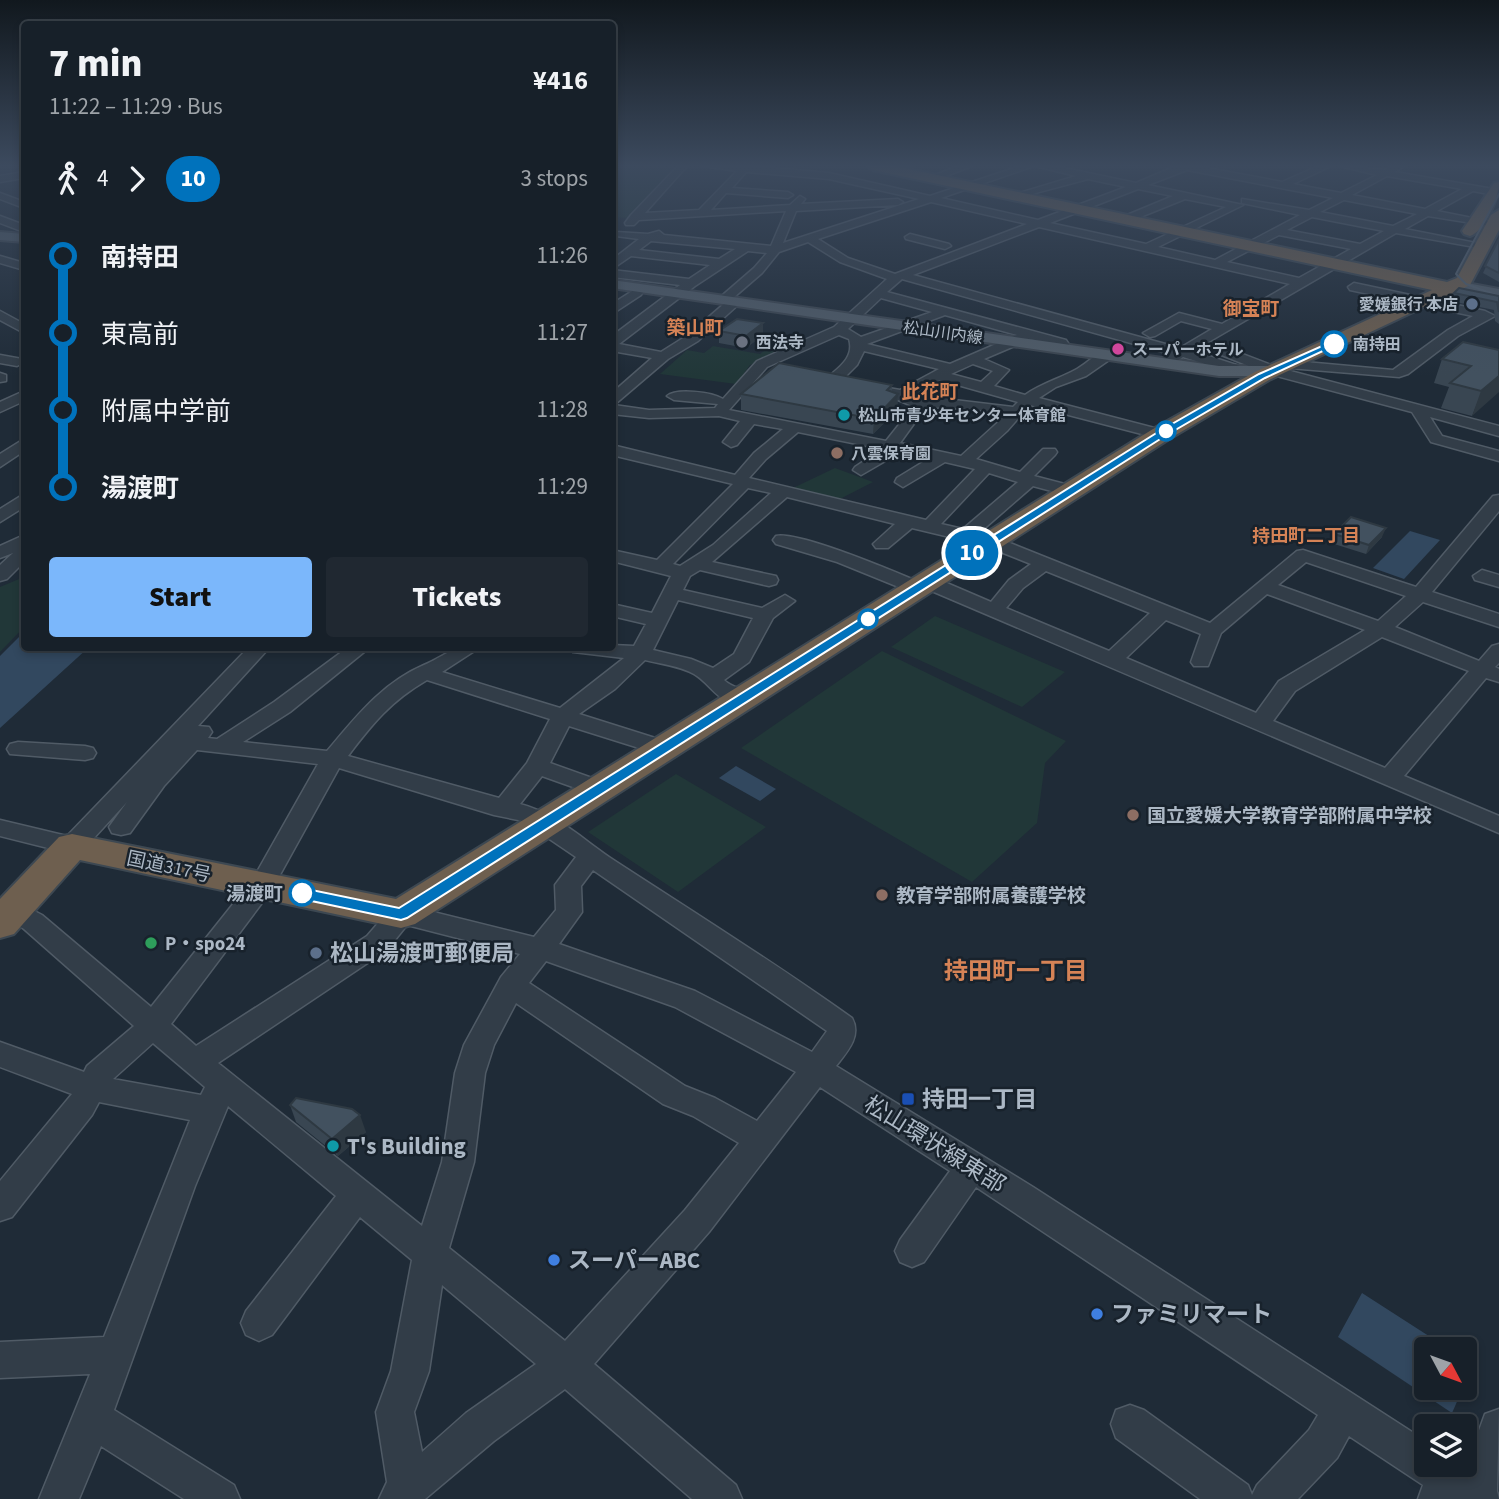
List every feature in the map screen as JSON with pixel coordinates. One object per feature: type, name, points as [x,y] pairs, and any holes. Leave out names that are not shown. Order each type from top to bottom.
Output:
[{"type":"highway","points":[[1213,236],[1336,262],[1453,268],[1467,278],[1490,236]]},
{"type":"highway","points":[[401,914],[923,585],[978,538],[1070,491],[1161,434],[1283,368],[1420,301],[1453,268],[1468,236]]},
{"type":"highway","points":[[7,917],[72,846]]},
{"type":"highway","name":"国道317号","points":[[72,846],[401,914]]},
{"type":"main road","points":[[1453,268],[1499,295]]},
{"type":"main road","name":"松山川内線","points":[[616,285],[729,301],[844,325],[905,327],[1022,338],[1065,349],[1241,371],[1283,368]]},
{"type":"street","points":[[616,238],[649,236],[774,250],[824,236]]},
{"type":"street","points":[[616,265],[649,236]]},
{"type":"street","points":[[616,395],[663,356],[693,338],[760,267],[774,250],[778,236]]},
{"type":"street","points":[[616,409],[693,420],[723,407],[762,364],[844,325],[899,277],[948,251],[997,236]]},
{"type":"street","points":[[1098,236],[1303,282]]},
{"type":"street","points":[[1149,247],[1172,236]]},
{"type":"street","points":[[1217,263],[1268,236]]},
{"type":"street","points":[[1301,236],[1361,248]]},
{"type":"street","points":[[1164,363],[1384,236]]},
{"type":"street","points":[[1401,236],[1453,268],[1483,251]]},
{"type":"street","points":[[910,237],[948,251]]},
{"type":"street","points":[[812,240],[844,260],[899,277],[1181,352],[1241,371]]},
{"type":"street","points":[[948,251],[957,241]]},
{"type":"street","points":[[616,342],[691,283],[744,248]]},
{"type":"street","points":[[632,253],[720,263]]},
{"type":"street","points":[[616,307],[683,259]]},
{"type":"street","points":[[616,267],[668,270]]},
{"type":"street","points":[[616,269],[647,285],[691,283]]},
{"type":"street","points":[[1354,287],[1492,317],[1499,325]]},
{"type":"street","points":[[878,293],[945,311],[1022,338]]},
{"type":"street","points":[[859,344],[945,311]]},
{"type":"street","points":[[1150,333],[1179,317],[1224,328]]},
{"type":"street","points":[[1381,383],[1433,354],[1470,322],[1492,317]]},
{"type":"street","points":[[4,319],[21,328]]},
{"type":"street","points":[[844,325],[859,344],[858,354],[831,382],[902,395],[917,402],[962,404],[1017,412]]},
{"type":"street","points":[[902,395],[944,372],[1022,338]]},
{"type":"street","points":[[859,344],[985,387],[1081,415],[1161,434]]},
{"type":"street","points":[[1196,344],[1237,354],[1419,411],[1499,431]]},
{"type":"street","points":[[616,346],[663,356]]},
{"type":"street","points":[[964,461],[1028,399],[1051,384],[1081,373],[1107,355]]},
{"type":"street","points":[[0,359],[17,362]]},
{"type":"street","points":[[975,360],[1002,370],[985,387]]},
{"type":"street","points":[[916,367],[944,372]]},
{"type":"street","points":[[624,368],[646,371]]},
{"type":"street","points":[[1283,368],[1394,374]]},
{"type":"street","points":[[867,388],[884,373]]},
{"type":"street","points":[[616,380],[633,382]]},
{"type":"street","points":[[674,396],[723,407],[750,419],[964,461],[1070,491]]},
{"type":"street","points":[[0,408],[21,397]]},
{"type":"street","points":[[861,470],[892,448],[901,429],[919,408],[917,402]]},
{"type":"street","points":[[1419,411],[1436,439],[1499,456]]},
{"type":"street","points":[[731,442],[750,419]]},
{"type":"street","points":[[661,566],[742,481],[760,456],[794,428]]},
{"type":"street","points":[[0,462],[21,446]]},
{"type":"street","points":[[616,451],[978,538],[1212,631]]},
{"type":"street","points":[[978,538],[1049,452]]},
{"type":"street","points":[[903,482],[942,457]]},
{"type":"street","points":[[930,526],[986,467]]},
{"type":"street","points":[[503,809],[537,766],[562,717],[607,684],[641,653],[656,620],[688,568],[719,549],[785,490]]},
{"type":"street","points":[[1260,724],[1287,687],[1381,629],[1420,594],[1499,499]]},
{"type":"street","points":[[0,517],[21,501]]},
{"type":"street","points":[[882,544],[909,521]]},
{"type":"street","points":[[782,540],[994,610],[1499,825]]},
{"type":"street","points":[[0,553],[17,544]]},
{"type":"street","points":[[0,575],[17,544]]},
{"type":"street","points":[[1200,662],[1212,631],[1303,555],[1499,621]]},
{"type":"street","points":[[616,556],[661,566],[769,580]]},
{"type":"street","points":[[994,610],[1016,584],[1043,564]]},
{"type":"street","points":[[1265,587],[1491,673]]},
{"type":"street","points":[[671,593],[765,615]]},
{"type":"street","points":[[711,679],[743,658],[765,615],[785,601]]},
{"type":"street","points":[[616,611],[656,620]]},
{"type":"street","points":[[1112,660],[1163,612]]},
{"type":"street","points":[[1389,778],[1491,673],[1499,650]]},
{"type":"street","points":[[0,828],[72,846],[256,651]]},
{"type":"street","points":[[121,827],[156,781],[272,651]]},
{"type":"street","points":[[223,745],[282,707],[355,651]]},
{"type":"street","points":[[0,1206],[10,1178],[80,1106],[98,1075],[153,1026],[262,885],[332,759],[375,707],[422,672],[463,651]]},
{"type":"street","points":[[616,651],[641,653],[703,670],[723,691],[743,698]]},
{"type":"street","points":[[422,672],[663,748]]},
{"type":"street","points":[[192,743],[332,759],[532,815],[546,822],[590,856],[748,958],[842,1026],[841,1036],[762,1140],[697,1221],[587,1346],[514,1404],[480,1427],[403,1493]]},
{"type":"street","points":[[18,749],[85,752]]},
{"type":"street","points":[[537,766],[598,788]]},
{"type":"street","points":[[403,1493],[395,1412],[416,1345],[430,1255],[458,1162],[470,1073],[479,1045],[511,985],[569,912],[568,885],[590,856]]},
{"type":"street","points":[[195,1062],[377,943],[401,914]]},
{"type":"street","name":"松山環状線東部","points":[[401,914],[542,949],[685,999],[816,1069],[972,1167],[1343,1409],[1449,1483]]},
{"type":"street","points":[[7,917],[33,922],[195,1062],[216,1096],[357,1195],[565,1364],[722,1499]]},
{"type":"street","points":[[511,985],[674,1095],[704,1107],[762,1140]]},
{"type":"street","points":[[0,1054],[91,1088],[216,1096]]},
{"type":"street","points":[[59,1499],[94,1419],[216,1096]]},
{"type":"street","points":[[912,1251],[972,1167]]},
{"type":"street","points":[[259,1323],[357,1195]]},
{"type":"street","points":[[0,1360],[116,1355]]},
{"type":"street","points":[[1271,1499],[1323,1444],[1343,1409]]},
{"type":"street","points":[[94,1419],[220,1499]]},
{"type":"street","points":[[1130,1424],[1234,1499]]},
{"type":"street","points":[[1449,1483],[1496,1449]]},
{"type":"green space","points":[[772,345],[790,348],[750,365],[736,384],[660,374],[687,350],[704,353],[713,346],[760,354]]},
{"type":"green space","points":[[835,468],[873,482],[838,500],[793,488]]},
{"type":"green space","points":[[21,578],[21,630],[0,652],[0,587]]},
{"type":"green space","points":[[935,616],[1065,672],[1022,707],[891,647]]},
{"type":"green space","points":[[882,651],[1066,741],[1045,763],[1037,823],[972,882],[741,748]]},
{"type":"green space","points":[[676,774],[766,827],[678,892],[588,832]]},
{"type":"water","points":[[1410,531],[1440,540],[1404,579],[1373,568]]},
{"type":"water","points":[[21,635],[21,651],[85,651],[0,728],[0,656]]},
{"type":"water","points":[[736,766],[776,789],[760,801],[719,778]]},
{"type":"water","points":[[1362,1293],[1430,1337],[1414,1337],[1414,1388],[1338,1337]]},
{"type":"water","points":[[1432,1400],[1458,1400],[1452,1413]]},
{"type":"building","points":[[1499,239],[1499,273],[1485,266]]},
{"type":"building","points":[[1459,288],[1499,296],[1499,312],[1497,302],[1454,293]]},
{"type":"building","points":[[737,319],[763,323],[746,336],[719,331]]},
{"type":"building","points":[[1463,342],[1499,350],[1499,376],[1481,391],[1450,383],[1471,366],[1442,359]]},
{"type":"building","points":[[779,363],[892,385],[887,390],[898,394],[874,419],[741,394]]},
{"type":"building","points":[[1351,517],[1386,528],[1369,545],[1334,534]]},
{"type":"building","points":[[296,1098],[352,1109],[360,1115],[332,1139],[290,1105]]},
{"type":"tram line","points":[[1476,236],[1456,274],[1466,284],[1499,296]]},
{"type":"bus line","name":"10","points":[[302,893],[401,914],[1161,434],[1262,376],[1334,344]]},
{"type":"place","name":"愛媛銀行 本店","points":[[1472,304]]},
{"type":"place","name":"西法寺","points":[[742,342]]},
{"type":"place","name":"南持田","points":[[1334,344]]},
{"type":"place","name":"スーパーホテル","points":[[1118,349]]},
{"type":"place","name":"松山市青少年センター体育館","points":[[844,415]]},
{"type":"place","name":"八雲保育園","points":[[837,453]]},
{"type":"place","name":"国立愛媛大学教育学部附属中学校","points":[[1133,815]]},
{"type":"place","name":"湯渡町","points":[[302,893]]},
{"type":"place","name":"教育学部附属養護学校","points":[[882,895]]},
{"type":"place","name":"P・spo24","points":[[151,943]]},
{"type":"place","name":"松山湯渡町郵便局","points":[[316,953]]},
{"type":"place","name":"持田一丁目","points":[[908,1099]]},
{"type":"place","name":"T's Building","points":[[333,1146]]},
{"type":"place","name":"スーパーABC","points":[[554,1260]]},
{"type":"place","name":"ファミリマート","points":[[1097,1314]]},
{"type":"district","name":"御宝町","points":[[1251,308]]},
{"type":"district","name":"築山町","points":[[695,327]]},
{"type":"district","name":"此花町","points":[[930,391]]},
{"type":"district","name":"持田町二丁目","points":[[1306,536]]},
{"type":"district","name":"持田町一丁目","points":[[1016,971]]}]
